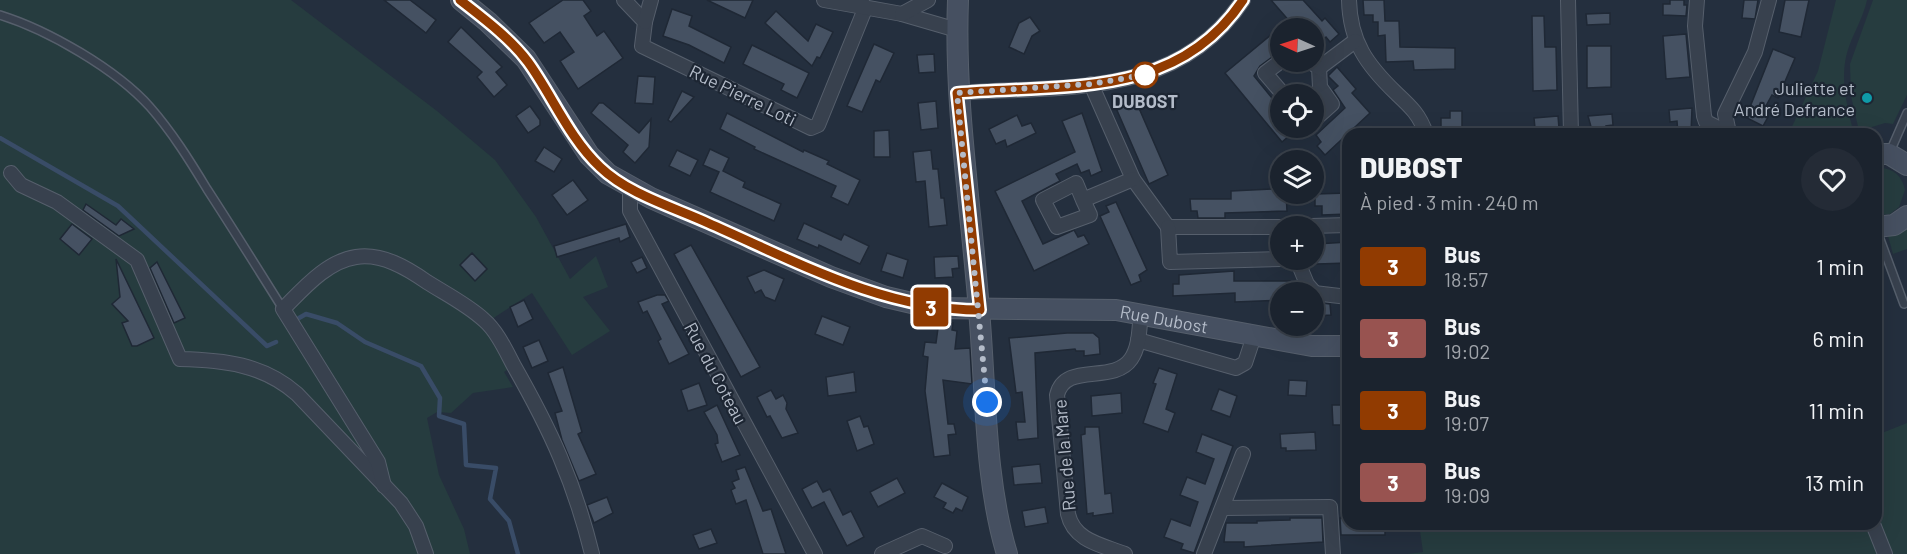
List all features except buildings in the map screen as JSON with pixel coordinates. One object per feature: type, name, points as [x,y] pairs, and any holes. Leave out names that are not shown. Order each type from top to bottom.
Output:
[{"type":"main road","name":"Rue Dubost","points":[[460,0],[488,22],[526,60],[589,155],[608,174],[630,187],[831,277],[886,297],[933,308],[1116,310],[1312,346],[1342,346]]},
{"type":"main road","points":[[958,0],[957,93],[980,310],[996,517],[1007,554]]},
{"type":"main road","points":[[1883,154],[1907,165]]},
{"type":"main road","points":[[1882,227],[1894,225],[1907,216]]},
{"type":"street","points":[[624,0],[645,22]]},
{"type":"street","name":"Rue Pierre Loti","points":[[651,0],[642,46],[811,128],[818,125],[863,5]]},
{"type":"street","points":[[824,0],[863,5],[957,30]]},
{"type":"street","points":[[902,14],[928,0]]},
{"type":"street","points":[[957,93],[1091,84],[1150,74],[1183,60],[1212,38],[1243,0]]},
{"type":"street","points":[[1350,0],[1350,17],[1355,41],[1377,74],[1421,117],[1424,128]]},
{"type":"street","points":[[1568,0],[1571,128]]},
{"type":"street","points":[[1697,0],[1695,26],[1704,116],[1706,122],[1719,128]]},
{"type":"street","points":[[1704,116],[1717,118],[1725,114],[1755,52],[1769,0]]},
{"type":"street","points":[[1324,60],[1355,41]]},
{"type":"street","points":[[1270,69],[1265,73],[1274,84]]},
{"type":"street","points":[[1091,84],[1133,179],[1168,227],[1170,262],[1270,259]]},
{"type":"street","points":[[1324,93],[1332,104],[1324,111]]},
{"type":"street","points":[[1725,114],[1728,128]]},
{"type":"street","points":[[11,173],[21,185],[57,202],[136,260],[180,360],[235,363],[262,373],[289,387],[401,503],[416,526],[426,554]]},
{"type":"street","points":[[1083,200],[1133,179]]},
{"type":"street","name":"Rue du Coteau","points":[[630,187],[630,211],[814,554]]},
{"type":"street","points":[[1324,226],[1342,225]]},
{"type":"street","points":[[1168,227],[1270,227]]},
{"type":"street","points":[[384,486],[378,462],[283,309],[318,276],[336,264],[355,257],[369,256],[387,260],[410,270],[485,321],[552,432],[576,497],[592,554]]},
{"type":"street","points":[[1324,294],[1342,296]]},
{"type":"street","name":"Rue de la Mare","points":[[1125,554],[1084,538],[1072,527],[1068,514],[1057,395],[1059,388],[1067,379],[1119,370],[1131,359],[1138,340],[1141,313]]},
{"type":"street","points":[[1138,340],[1236,368],[1245,363],[1254,336]]},
{"type":"street","points":[[1204,554],[1243,454]]},
{"type":"street","points":[[1223,508],[1326,506],[1332,511],[1333,554]]},
{"type":"street","points":[[1875,530],[1885,554]]},
{"type":"street","points":[[882,554],[922,536],[945,546]]},
{"type":"lane","points":[[0,15],[34,28],[77,52],[113,76],[150,107],[181,148],[283,309]]},
{"type":"lane","points":[[1883,154],[1907,113]]},
{"type":"lane","points":[[1882,237],[1904,304]]},
{"type":"green space","points":[[0,0],[291,0],[437,111],[495,160],[536,217],[570,279],[596,256],[608,287],[583,297],[610,331],[572,355],[532,293],[492,319],[514,365],[504,372],[513,387],[473,393],[451,413],[437,412],[427,418],[439,475],[464,529],[470,554],[0,554]]},
{"type":"green space","points":[[1836,0],[1867,0],[1849,46],[1845,63],[1845,93],[1853,128],[1791,128],[1818,71]]},
{"type":"green space","points":[[1873,0],[1907,0],[1907,95],[1893,124],[1885,123],[1869,128],[1858,128],[1851,96],[1850,64]]},
{"type":"green space","points":[[1882,168],[1899,176],[1905,190],[1899,207],[1890,214],[1882,215]]},
{"type":"green space","points":[[1907,227],[1907,249],[1893,254],[1888,236]]},
{"type":"green space","points":[[1907,423],[1907,554],[1407,554],[1423,552],[1420,530],[1882,530],[1882,433]]},
{"type":"waterway","points":[[0,138],[118,206],[267,346],[276,342]]},
{"type":"waterway","points":[[299,318],[306,314],[337,323],[365,342],[421,366],[440,398],[439,416],[464,424],[466,465],[496,468],[490,499],[509,521],[518,554]]},
{"type":"bus line","name":"3","points":[[460,0],[488,22],[526,60],[589,155],[608,174],[657,201],[831,277],[886,297],[917,305],[952,310],[980,310],[957,93],[1091,84],[1150,74],[1183,60],[1201,47],[1226,23],[1243,0]]},
{"type":"place","name":"DUBOST","points":[[1145,75]]},
{"type":"place","name":"Juliette et André Defrance","points":[[1867,98]]},
{"type":"route","points":[[987,402],[980,310],[957,93],[1091,84],[1150,74],[1145,75]]}]
